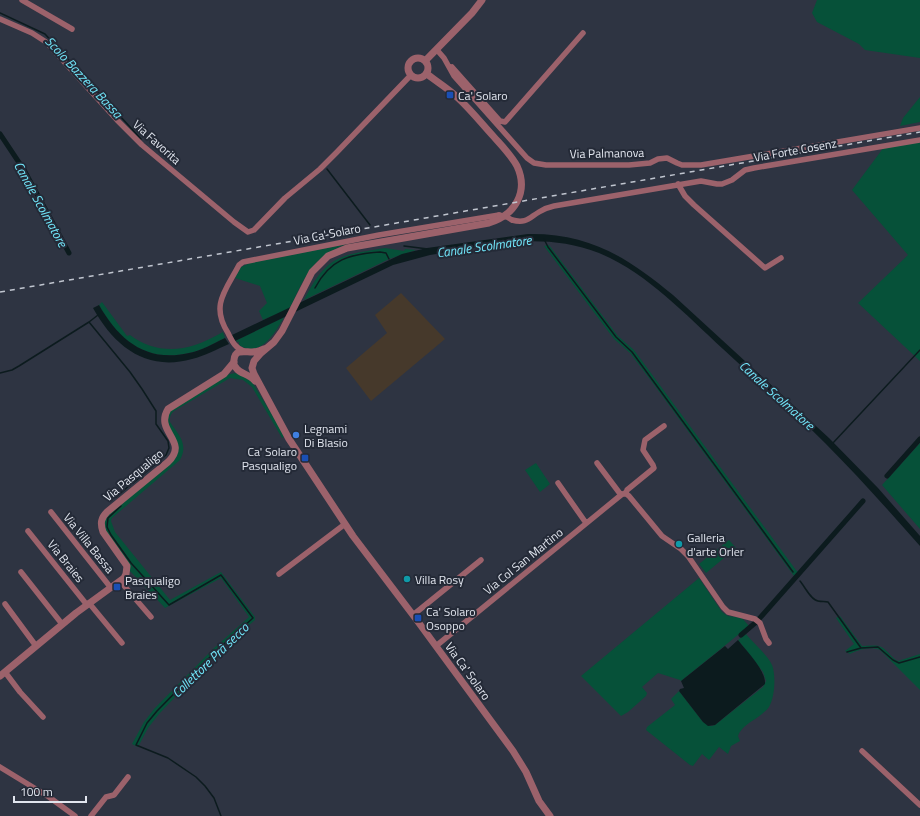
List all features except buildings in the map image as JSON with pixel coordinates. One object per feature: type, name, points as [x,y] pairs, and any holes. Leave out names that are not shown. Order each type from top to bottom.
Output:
[{"type":"street","points":[[22,0],[72,29]]},
{"type":"street","points":[[425,60],[437,50],[472,13],[482,0]]},
{"type":"street","name":"Via Favorita","points":[[0,19],[32,33],[46,42],[117,120],[142,145],[234,222],[244,230],[250,232],[254,230],[297,186],[320,169],[338,152],[411,75]]},
{"type":"street","points":[[447,63],[449,63],[500,121],[505,122],[583,33]]},
{"type":"street","name":"Via Palmanova","points":[[437,50],[447,63],[454,76],[529,161],[546,165],[629,165],[650,163],[658,159],[667,158],[677,164],[701,165],[920,128]]},
{"type":"street","points":[[416,58],[425,60],[428,68],[427,74],[421,78],[411,75],[408,70],[411,61],[416,58]]},
{"type":"street","name":"Via Ca' Solaro","points":[[241,371],[250,370],[266,348],[278,337],[315,268],[328,256],[339,251],[368,244],[489,223],[506,215],[517,202],[520,194],[521,178],[513,160],[458,98],[427,74]]},
{"type":"street","name":"Via Forte Cosenz","points":[[678,184],[701,181],[722,184],[732,180],[745,170],[754,168],[920,140]]},
{"type":"street","points":[[678,184],[694,205],[765,268],[780,258]]},
{"type":"street","name":"Via Ca' Solaro","points":[[258,384],[253,364],[254,357],[237,347],[228,335],[220,317],[219,307],[222,297],[239,265],[243,262],[379,235],[499,215],[517,221],[528,220],[540,211],[554,206],[678,184]]},
{"type":"street","name":"Via Ca' Solaro","points":[[233,342],[236,368],[252,377],[258,384],[289,439],[345,524],[519,759],[538,801],[550,816]]},
{"type":"street","points":[[234,360],[238,353],[259,351],[266,348]]},
{"type":"street","name":"Via Pasqualigo","points":[[224,374],[234,360]]},
{"type":"street","name":"Via Pasqualigo","points":[[120,581],[126,574],[127,566],[103,532],[101,527],[102,518],[107,512],[168,462],[173,455],[175,444],[164,426],[164,417],[168,409],[224,374],[241,371]]},
{"type":"street","name":"Via Col San Martino","points":[[436,646],[654,468],[643,450],[646,440],[664,426]]},
{"type":"street","points":[[597,463],[662,536],[681,549],[688,556],[723,607],[728,612],[755,619],[760,623],[769,643]]},
{"type":"street","points":[[558,483],[586,523]]},
{"type":"street","name":"Via Villa Bassa","points":[[51,512],[111,588]]},
{"type":"street","points":[[279,574],[345,524]]},
{"type":"street","name":"Via Braies","points":[[28,531],[122,643]]},
{"type":"street","points":[[413,615],[481,560]]},
{"type":"street","points":[[21,572],[62,624]]},
{"type":"street","points":[[43,717],[2,674],[62,624],[120,581],[151,617]]},
{"type":"street","points":[[5,604],[36,646]]},
{"type":"street","points":[[862,751],[920,805]]},
{"type":"street","points":[[0,767],[49,797],[74,816]]},
{"type":"street","points":[[91,816],[106,797],[115,794],[128,777]]},
{"type":"shaded area","points":[[401,293],[445,339],[371,401],[346,368],[387,333],[375,315]]},
{"type":"green space","points":[[817,0],[920,0],[920,58],[865,50],[859,44],[817,22],[812,13]]},
{"type":"green space","points":[[920,97],[920,122],[900,126],[903,118]]},
{"type":"green space","points":[[920,141],[920,361],[858,303],[908,255],[852,190],[884,147]]},
{"type":"green space","points":[[348,244],[323,256],[317,262],[307,274],[289,308],[263,320],[259,311],[267,303],[260,286],[235,278],[241,267],[250,263]]},
{"type":"green space","points":[[549,245],[618,336],[634,350],[798,572],[794,576],[652,382],[630,353],[614,339],[544,246]]},
{"type":"green space","points":[[385,248],[404,251],[405,249],[416,250],[389,259],[304,300],[320,274],[327,266],[336,260],[356,253]]},
{"type":"green space","points":[[102,302],[127,336],[130,335],[145,344],[161,348],[178,349],[195,345],[213,338],[223,332],[225,338],[194,352],[174,355],[159,355],[135,346],[124,338],[115,329],[99,305]]},
{"type":"green space","points":[[284,317],[272,336],[266,342],[254,349],[239,345],[239,342],[235,341]]},
{"type":"green space","points":[[235,373],[241,375],[252,383],[285,436],[282,438],[252,387],[243,380],[230,378],[171,414],[170,422],[183,444],[180,460],[112,518],[111,521],[115,532],[170,600],[221,572],[255,617],[255,620],[218,652],[159,714],[148,728],[138,747],[132,744],[144,722],[154,709],[213,649],[249,617],[221,578],[165,608],[130,571],[129,564],[105,530],[104,524],[106,516],[176,456],[178,446],[167,425],[167,419],[170,411],[226,375]]},
{"type":"green space","points":[[920,443],[920,529],[882,485]]},
{"type":"green space","points":[[536,463],[550,484],[540,492],[525,470]]},
{"type":"green space","points":[[729,540],[736,548],[706,573],[699,564]]},
{"type":"green space","points":[[699,578],[722,612],[728,616],[742,618],[749,626],[681,681],[658,673],[642,687],[647,693],[646,696],[628,712],[621,716],[581,676]]},
{"type":"green space","points":[[840,616],[862,646],[881,647],[898,661],[920,654],[920,690],[880,650],[868,648],[850,654],[845,651],[854,644],[836,618]]},
{"type":"green space","points":[[746,634],[772,665],[774,686],[771,703],[765,711],[741,730],[738,736],[740,741],[731,746],[728,754],[719,747],[709,760],[702,754],[693,766],[690,765],[646,730],[647,727],[675,705],[671,699],[679,691],[703,722],[711,726],[715,725],[763,687],[766,681],[763,672],[738,640]]},
{"type":"water","points":[[528,234],[550,235],[589,243],[623,259],[656,281],[829,438],[878,488],[920,536],[920,546],[825,443],[665,295],[617,261],[588,249],[567,244],[524,241],[430,255],[393,265],[235,341],[232,335],[402,254],[427,248]]},
{"type":"water","points":[[99,305],[115,329],[125,338],[135,346],[160,355],[174,355],[194,352],[225,338],[229,344],[192,359],[175,362],[160,362],[146,359],[133,353],[111,334],[101,322],[93,308]]},
{"type":"water","points":[[738,640],[759,667],[765,684],[715,725],[708,726],[703,722],[679,691],[680,689],[684,688],[681,681],[725,646],[728,649]]},
{"type":"waterway","name":"Scolo Bazzera Bassa","points":[[0,13],[45,34],[141,139]]},
{"type":"waterway","name":"Canale Scolmatore","points":[[0,134],[24,170],[69,253]]},
{"type":"waterway","name":"Scolo Bazzera Bassa","points":[[327,169],[370,225]]},
{"type":"waterway","points":[[544,239],[548,247],[616,337],[632,352],[793,572]]},
{"type":"waterway","name":"Scolo Bazzera Bassa","points":[[404,246],[428,249]]},
{"type":"waterway","points":[[315,288],[327,270],[342,260],[359,254],[380,252],[386,253],[389,259]]},
{"type":"waterway","name":"Collettore Prà secco","points":[[98,315],[89,322],[142,389],[156,411],[156,424],[168,441],[169,448],[166,455],[133,483]]},
{"type":"waterway","points":[[0,373],[12,370],[19,366],[89,322]]},
{"type":"waterway","points":[[832,444],[920,350]]},
{"type":"waterway","points":[[887,476],[920,439]]},
{"type":"waterway","name":"Collettore Prà secco","points":[[116,497],[130,485]]},
{"type":"waterway","points":[[759,619],[863,501]]},
{"type":"waterway","name":"Collettore Prà secco","points":[[121,506],[108,518],[107,527],[131,563],[169,605],[221,575],[253,618],[216,651],[157,711],[147,723],[136,745],[168,758],[196,777],[214,798],[221,816]]},
{"type":"waterway","points":[[800,581],[815,600],[828,602],[861,648]]},
{"type":"waterway","points":[[741,635],[755,623]]},
{"type":"waterway","points":[[847,652],[861,648],[878,647],[893,660],[899,663],[920,657]]},
{"type":"railway","points":[[0,292],[920,132]]},
{"type":"place","name":"Ca' Solaro","points":[[450,95]]},
{"type":"place","name":"Legnami Di Blasio","points":[[296,435]]},
{"type":"place","name":"Ca' Solaro Pasqualigo","points":[[305,458]]},
{"type":"place","name":"Galleria d'arte Orler","points":[[679,544]]},
{"type":"place","name":"Villa Rosy","points":[[407,579]]},
{"type":"place","name":"Pasqualigo Braies","points":[[117,587]]},
{"type":"place","name":"Ca' Solaro Osoppo","points":[[418,618]]}]
